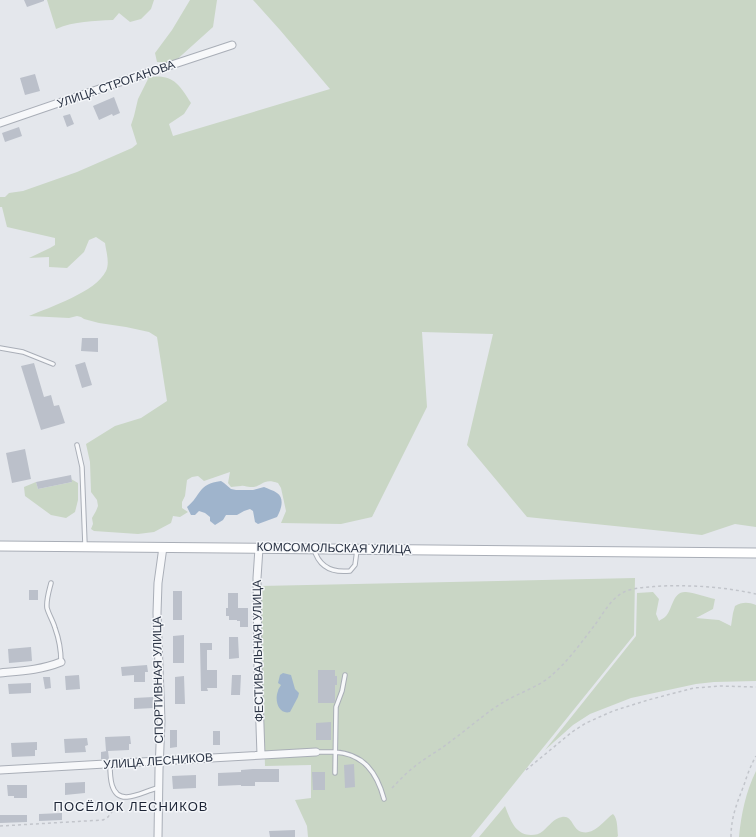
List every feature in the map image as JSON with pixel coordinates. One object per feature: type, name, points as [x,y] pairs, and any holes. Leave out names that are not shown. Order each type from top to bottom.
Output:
[{"type":"main road","name":"КОМСОМОЛЬСКАЯ УЛИЦА","points":[[0,546],[756,553]]},
{"type":"street","name":"УЛИЦА СТРОГАНОВА","points":[[0,124],[232,45]]},
{"type":"street","name":"СПОРТИВНАЯ УЛИЦА","points":[[158,837],[158,788],[161,721],[157,608],[158,583],[163,547]]},
{"type":"street","name":"ФЕСТИВАЛЬНАЯ УЛИЦА","points":[[259,548],[256,578],[261,755]]},
{"type":"street","points":[[0,673],[44,667],[61,662]]},
{"type":"street","name":"УЛИЦА ЛЕСНИКОВ","points":[[0,770],[316,752]]},
{"type":"lane","points":[[0,348],[23,352],[53,364]]},
{"type":"lane","points":[[77,445],[83,472],[85,546]]},
{"type":"lane","points":[[313,548],[323,565],[335,571],[350,571],[355,565],[357,549]]},
{"type":"lane","points":[[51,583],[47,608],[58,638],[61,662]]},
{"type":"lane","points":[[335,773],[336,707],[342,691],[345,674]]},
{"type":"lane","points":[[316,752],[336,752],[356,757],[364,763],[376,777],[384,799]]},
{"type":"lane","points":[[110,764],[110,777],[116,792],[128,797],[158,788]]},
{"type":"path","points":[[392,788],[413,767],[440,750],[503,703],[543,682],[551,676],[561,666],[616,597],[624,592],[649,587],[690,586],[710,587],[756,594]]},
{"type":"path","points":[[526,770],[572,732],[586,723],[613,711],[694,688],[720,686],[756,687]]},
{"type":"path","points":[[731,837],[733,816],[750,766],[756,756]]},
{"type":"path","points":[[0,826],[103,820],[108,817],[124,796]]},
{"type":"green space","points":[[47,0],[154,0],[151,9],[141,19],[130,22],[119,13],[113,20],[77,23],[56,29]]},
{"type":"green space","points":[[190,0],[217,0],[213,27],[173,63],[157,62],[155,53],[172,30]]},
{"type":"green space","points":[[253,0],[756,0],[756,527],[735,524],[702,535],[527,517],[467,445],[493,334],[422,332],[427,407],[372,517],[341,524],[281,523],[286,511],[281,488],[278,483],[269,481],[254,487],[231,487],[228,483],[230,472],[204,481],[198,476],[187,480],[182,508],[188,512],[180,517],[173,516],[171,523],[154,532],[138,534],[94,531],[91,529],[93,524],[92,518],[98,506],[97,500],[91,492],[90,462],[86,444],[115,426],[141,418],[167,401],[157,337],[149,332],[99,323],[77,316],[69,318],[29,316],[72,298],[93,286],[101,279],[108,264],[105,243],[96,237],[89,240],[84,252],[67,268],[49,267],[49,257],[29,258],[55,245],[55,238],[7,227],[2,207],[0,207],[0,197],[5,197],[9,193],[23,191],[77,172],[132,148],[137,144],[131,125],[138,99],[149,77],[157,76],[170,79],[183,90],[191,103],[184,114],[169,124],[173,136],[330,89]]},
{"type":"green space","points":[[71,479],[78,483],[78,500],[75,512],[66,518],[51,515],[25,496],[24,487],[36,482],[38,489],[72,482]]},
{"type":"green space","points":[[635,578],[634,635],[471,837],[308,837],[307,826],[295,800],[311,798],[311,765],[265,766],[260,586]]},
{"type":"green space","points":[[653,592],[659,599],[656,614],[659,621],[668,614],[675,598],[681,592],[715,599],[713,609],[696,618],[719,620],[731,626],[735,606],[745,603],[756,605],[756,681],[696,684],[631,698],[590,714],[573,725],[545,750],[636,636],[637,593]]},
{"type":"green space","points":[[756,771],[756,837],[739,837],[744,803]]},
{"type":"green space","points":[[505,806],[514,825],[525,834],[539,834],[554,821],[562,817],[566,817],[571,820],[576,829],[579,831],[587,832],[595,829],[613,814],[617,821],[618,836],[479,837]]},
{"type":"water","points":[[221,481],[231,489],[253,490],[264,487],[275,492],[279,495],[282,501],[277,517],[258,524],[255,522],[253,511],[250,509],[237,515],[226,515],[223,520],[215,525],[210,521],[210,517],[205,513],[199,511],[195,515],[191,515],[187,507],[192,503],[204,487],[213,482]]},
{"type":"water","points":[[283,673],[291,675],[295,689],[299,693],[290,712],[280,709],[277,703],[278,690],[281,685],[278,683],[280,675]]},
{"type":"building","points":[[24,0],[44,0],[44,1],[27,7]]},
{"type":"building","points":[[35,74],[40,91],[25,95],[20,78]]},
{"type":"building","points":[[114,97],[120,113],[113,116],[112,114],[99,120],[93,106]]},
{"type":"building","points":[[70,114],[74,124],[67,127],[63,116]]},
{"type":"building","points":[[19,127],[22,136],[5,142],[2,133]]},
{"type":"building","points":[[82,338],[98,338],[98,352],[81,351]]},
{"type":"building","points":[[85,362],[92,385],[82,388],[75,365]]},
{"type":"building","points":[[34,363],[44,397],[51,395],[54,406],[59,405],[65,423],[41,430],[21,366]]},
{"type":"building","points":[[25,449],[31,479],[12,483],[6,453]]},
{"type":"building","points":[[71,475],[72,482],[38,489],[36,482]]},
{"type":"building","points":[[29,590],[38,590],[38,600],[29,600]]},
{"type":"building","points":[[173,591],[182,591],[182,620],[173,620]]},
{"type":"building","points":[[228,593],[238,593],[238,608],[248,608],[248,627],[240,627],[240,621],[229,620],[229,616],[226,616],[226,608],[228,608]]},
{"type":"building","points":[[184,635],[184,663],[173,663],[173,636]]},
{"type":"building","points":[[229,637],[238,637],[239,658],[229,659]]},
{"type":"building","points":[[200,643],[212,643],[212,650],[207,650],[207,670],[217,670],[217,688],[207,688],[208,691],[201,691]]},
{"type":"building","points":[[31,647],[32,661],[9,663],[8,649]]},
{"type":"building","points":[[147,665],[148,672],[145,672],[145,682],[134,682],[134,675],[122,676],[121,667]]},
{"type":"building","points":[[318,670],[335,670],[337,685],[335,685],[334,703],[318,703]]},
{"type":"building","points":[[79,675],[80,689],[66,690],[65,676]]},
{"type":"building","points":[[232,675],[241,675],[240,695],[231,695]]},
{"type":"building","points":[[184,676],[185,704],[175,704],[175,677]]},
{"type":"building","points":[[43,677],[50,677],[51,688],[45,689]]},
{"type":"building","points":[[31,683],[31,693],[9,694],[8,684]]},
{"type":"building","points":[[153,697],[154,708],[134,709],[134,698]]},
{"type":"building","points":[[331,722],[331,740],[316,740],[316,723]]},
{"type":"building","points":[[170,730],[177,730],[177,747],[170,748]]},
{"type":"building","points":[[213,731],[220,731],[220,745],[213,745]]},
{"type":"building","points":[[130,736],[131,744],[129,744],[129,750],[108,751],[109,759],[101,759],[101,752],[107,751],[105,737]]},
{"type":"building","points":[[87,738],[88,745],[85,746],[86,752],[65,753],[64,739]]},
{"type":"building","points":[[37,742],[35,756],[12,757],[11,743]]},
{"type":"building","points":[[354,764],[355,787],[345,788],[344,765]]},
{"type":"building","points":[[279,769],[279,782],[255,782],[255,786],[218,786],[218,773],[241,772],[241,770]]},
{"type":"building","points":[[312,772],[325,772],[325,790],[313,790]]},
{"type":"building","points":[[196,775],[196,788],[173,789],[172,776]]},
{"type":"building","points":[[85,782],[85,793],[65,795],[65,783]]},
{"type":"building","points":[[7,785],[27,785],[27,798],[14,798],[14,796],[8,796]]},
{"type":"building","points":[[62,813],[62,820],[39,821],[39,814]]},
{"type":"building","points":[[0,815],[27,815],[27,822],[0,823]]},
{"type":"building","points":[[295,830],[295,837],[270,837],[269,831]]},
{"type":"district","name":"ПОСЁЛОК ЛЕСНИКОВ","points":[[131,806]]}]
